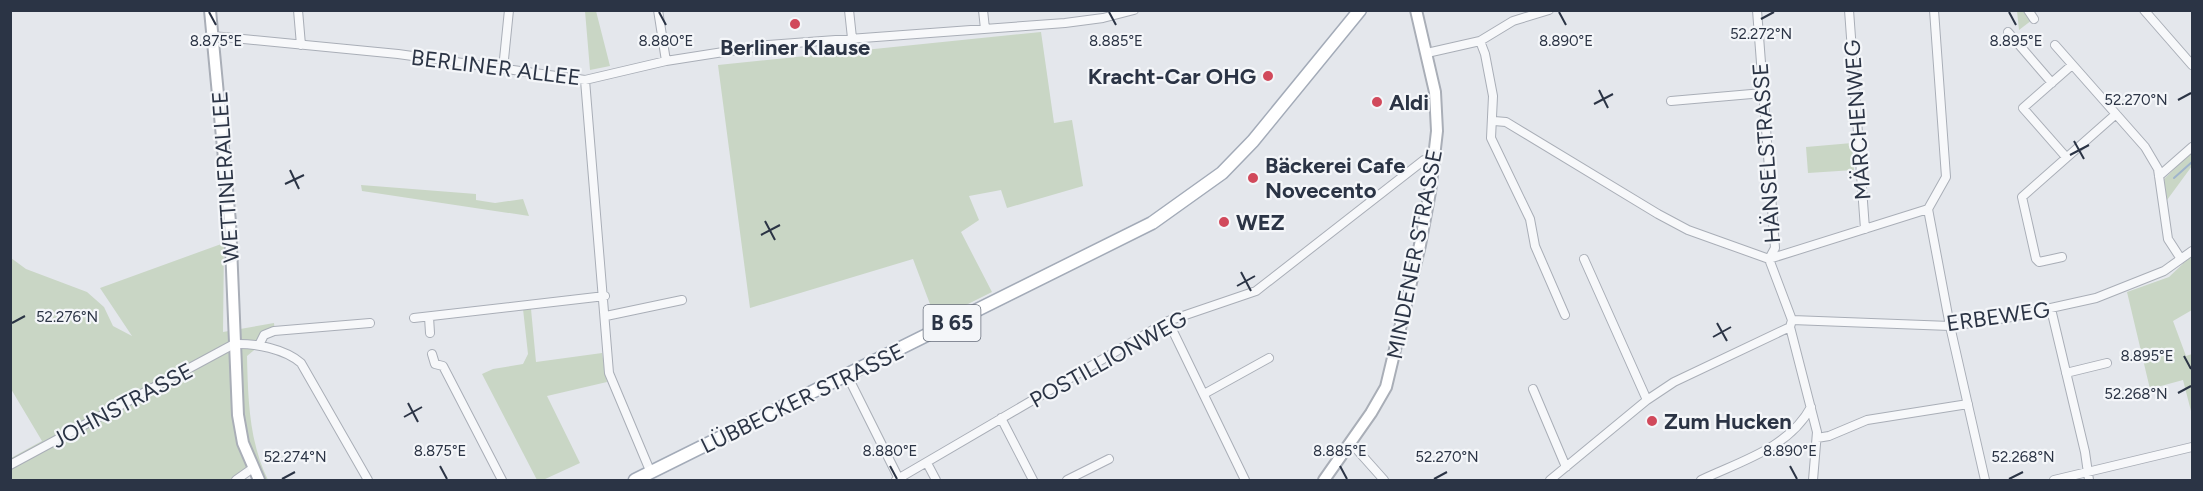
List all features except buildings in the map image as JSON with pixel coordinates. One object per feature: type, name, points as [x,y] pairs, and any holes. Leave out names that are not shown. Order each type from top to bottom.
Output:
[{"type":"main road","name":"LÜBBECKER STRASSE","points":[[635,480],[1152,223],[1222,173],[1252,141],[1360,10]]},
{"type":"street","name":"WETTINERALLEE","points":[[210,10],[230,222],[238,415],[243,443],[258,480]]},
{"type":"street","points":[[298,10],[301,45]]},
{"type":"street","points":[[503,69],[509,10]]},
{"type":"street","points":[[658,10],[666,61]]},
{"type":"street","points":[[849,10],[852,38]]},
{"type":"street","points":[[983,10],[985,29]]},
{"type":"street","name":"BERLINER ALLEE","points":[[213,36],[585,80],[666,61],[768,45],[1094,20],[1134,10]]},
{"type":"street","name":"MINDENER STRASSE","points":[[1324,480],[1380,400],[1391,370],[1420,245],[1435,157],[1437,111],[1427,53],[1416,10]]},
{"type":"street","points":[[1427,53],[1480,41],[1513,21],[1549,10]]},
{"type":"street","name":"HÄNSELSTRASSE","points":[[1757,10],[1775,248],[1769,259]]},
{"type":"street","name":"MÄRCHENWEG","points":[[1849,10],[1865,229]]},
{"type":"street","points":[[1934,10],[1946,177],[1928,209],[1950,326],[1985,480]]},
{"type":"street","points":[[2028,10],[2034,19]]},
{"type":"street","points":[[2145,10],[2193,65]]},
{"type":"street","points":[[2008,32],[2052,83]]},
{"type":"street","points":[[1480,41],[1491,86],[1494,121],[1491,138],[1530,219],[1534,246],[1564,315]]},
{"type":"street","points":[[2055,45],[2145,147],[2159,176],[2168,239],[2181,259]]},
{"type":"street","points":[[2066,157],[2023,108],[2072,65]]},
{"type":"street","points":[[585,80],[605,296],[610,380],[651,472]]},
{"type":"street","points":[[1671,101],[1763,93]]},
{"type":"street","points":[[2062,257],[2037,261],[2022,197],[2115,114]]},
{"type":"street","points":[[1494,121],[1506,122],[1586,172],[1688,230],[1769,259],[1928,209]]},
{"type":"street","points":[[2159,176],[2193,147]]},
{"type":"street","name":"POSTILLIONWEG","points":[[898,480],[1168,321],[1256,291],[1424,160],[1435,157]]},
{"type":"street","name":"ERBEWEG","points":[[1791,323],[1950,326],[2051,309],[2100,296],[2164,271],[2193,251]]},
{"type":"street","points":[[1584,259],[1647,400]]},
{"type":"street","points":[[1769,259],[1791,323],[1811,406],[1817,438],[1813,480]]},
{"type":"street","points":[[414,318],[605,296]]},
{"type":"street","points":[[606,316],[682,300]]},
{"type":"street","points":[[2051,309],[2089,477]]},
{"type":"street","points":[[429,317],[430,333]]},
{"type":"street","points":[[1168,321],[1244,480]]},
{"type":"street","points":[[259,345],[264,335],[274,331],[370,323]]},
{"type":"street","points":[[1550,480],[1647,400],[1674,382],[1791,323]]},
{"type":"street","points":[[234,344],[259,345],[288,355],[301,363],[368,480]]},
{"type":"street","name":"JOHNSTRASSE","points":[[10,465],[234,344]]},
{"type":"street","points":[[432,354],[433,362],[446,370],[456,394],[502,480]]},
{"type":"street","points":[[1204,394],[1269,358]]},
{"type":"street","points":[[2066,373],[2107,363]]},
{"type":"street","points":[[847,375],[898,480]]},
{"type":"street","points":[[1533,389],[1566,466]]},
{"type":"street","points":[[1817,438],[1829,436],[1867,420],[1968,404]]},
{"type":"street","points":[[1701,480],[1787,439],[1805,418],[1811,406]]},
{"type":"street","points":[[1001,418],[1033,480]]},
{"type":"street","points":[[1351,443],[1384,480]]},
{"type":"street","points":[[2054,480],[2089,477],[2193,447]]},
{"type":"street","points":[[1067,480],[1109,459]]},
{"type":"street","points":[[927,463],[936,480]]},
{"type":"street","points":[[236,480],[253,468]]},
{"type":"green space","points":[[585,11],[596,11],[610,66],[590,70]]},
{"type":"green space","points":[[2017,11],[2024,11],[2032,20],[2019,30]]},
{"type":"green space","points":[[1041,32],[1054,123],[1072,120],[1083,186],[1007,208],[1001,190],[969,196],[979,220],[961,232],[992,292],[936,320],[913,259],[750,308],[718,65]]},
{"type":"green space","points":[[1852,143],[1854,170],[1808,173],[1806,147]]},
{"type":"green space","points":[[2192,152],[2192,166],[2167,200],[2164,179]]},
{"type":"green space","points":[[361,185],[476,194],[476,200],[495,203],[523,199],[529,216],[362,191]]},
{"type":"green space","points":[[224,243],[223,332],[274,323],[275,333],[247,356],[253,435],[268,480],[253,480],[247,469],[229,480],[11,480],[11,458],[42,441],[11,389],[11,258],[26,269],[87,292],[104,307],[113,326],[132,336],[100,288]]},
{"type":"green space","points":[[2192,255],[2192,310],[2173,321],[2186,356],[2192,354],[2192,415],[2183,380],[2150,389],[2127,292],[2169,277]]},
{"type":"green space","points":[[523,309],[531,309],[536,362],[602,353],[607,382],[547,396],[580,463],[543,480],[537,480],[482,374],[493,369],[523,364],[528,354]]},
{"type":"waterway","points":[[2174,178],[2192,162]]},
{"type":"place","name":"Berliner Klause","points":[[795,24]]},
{"type":"place","name":"Kracht-Car OHG","points":[[1268,76]]},
{"type":"place","name":"Aldi","points":[[1377,102]]},
{"type":"place","name":"Bäckerei Cafe Novecento","points":[[1253,178]]},
{"type":"place","name":"WEZ","points":[[1224,222]]},
{"type":"place","name":"Zum Hucken","points":[[1652,421]]}]
